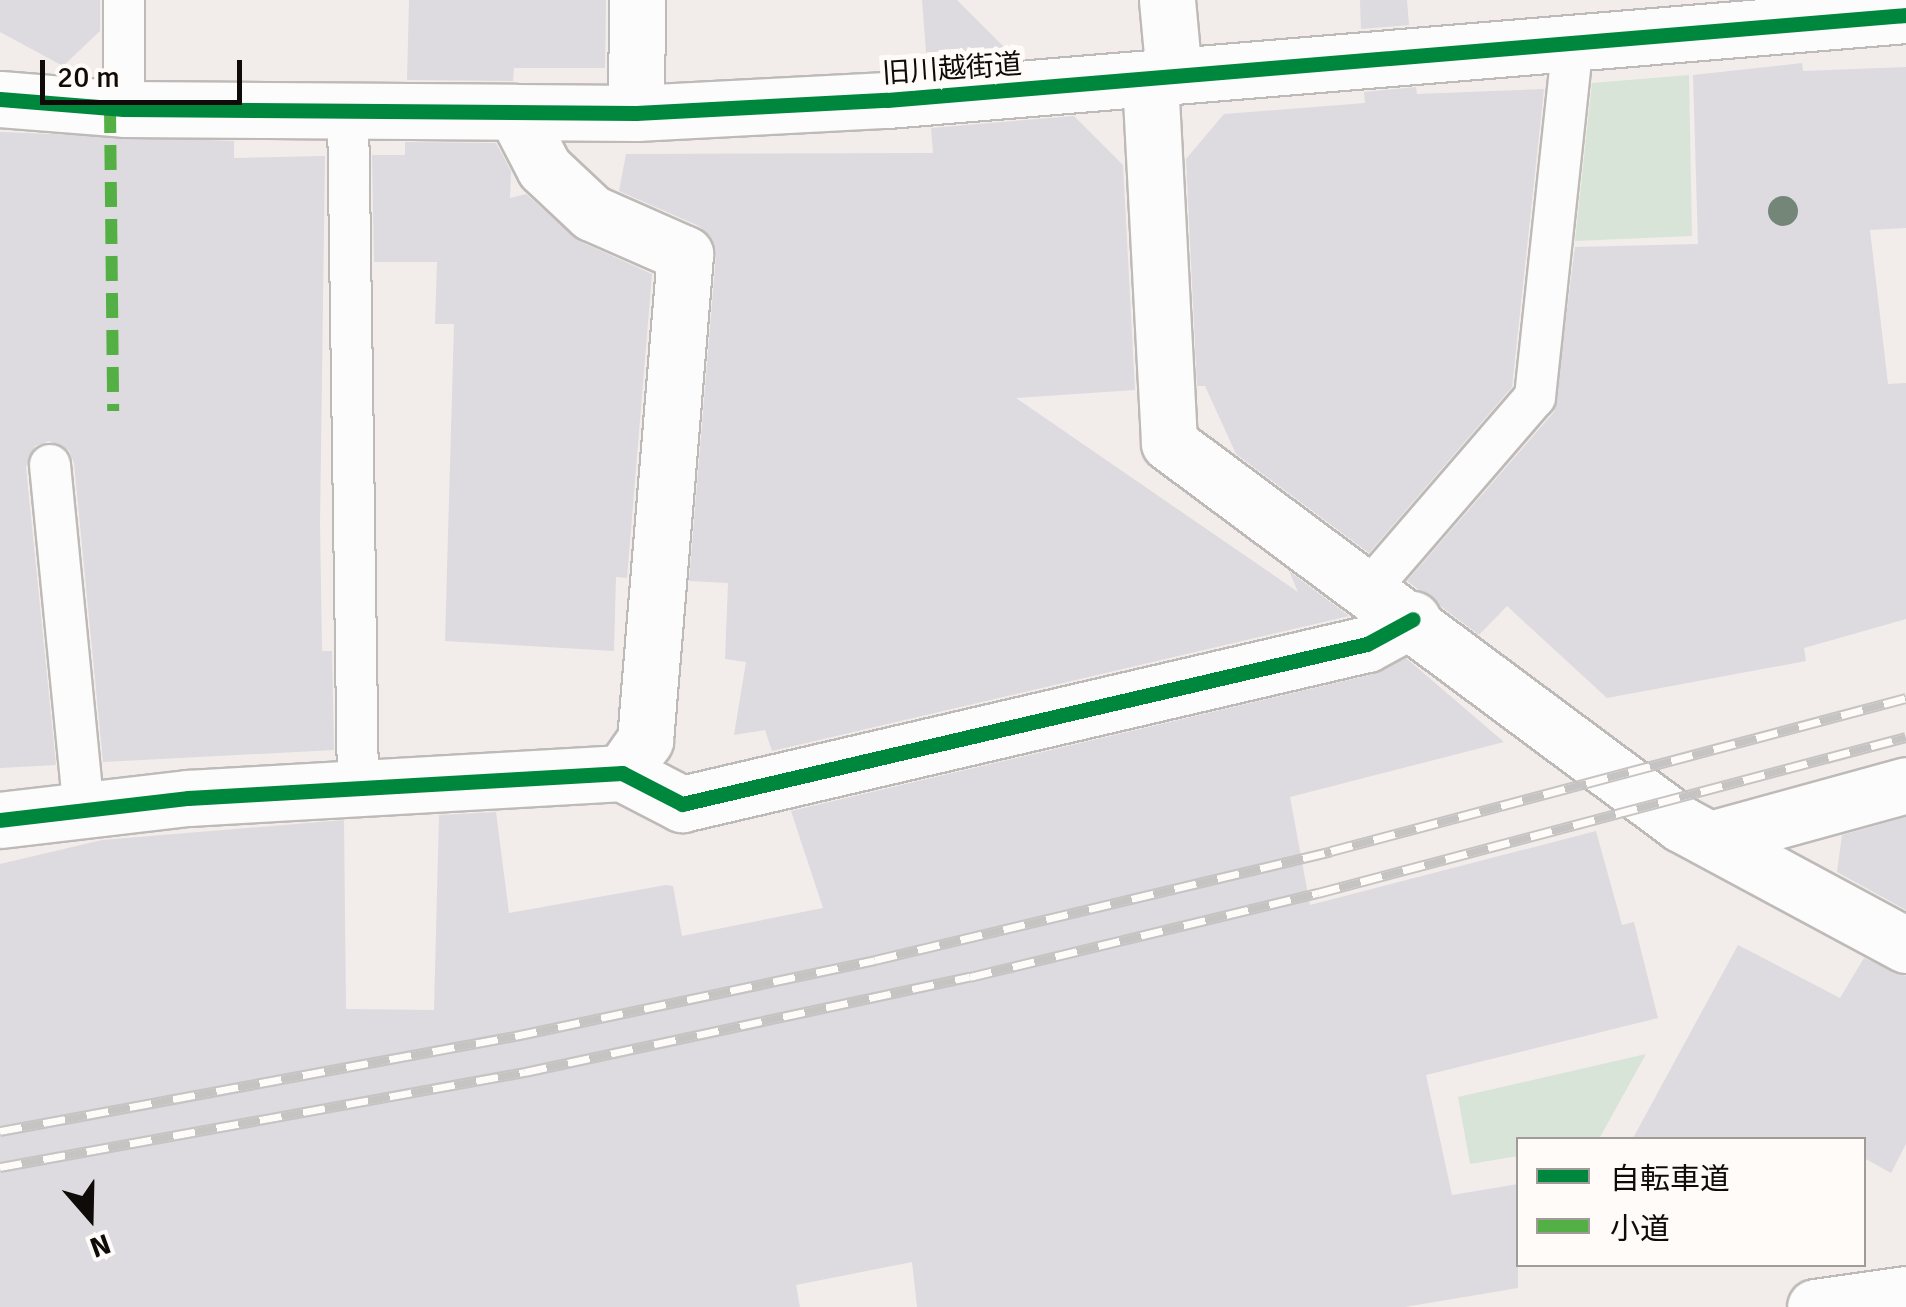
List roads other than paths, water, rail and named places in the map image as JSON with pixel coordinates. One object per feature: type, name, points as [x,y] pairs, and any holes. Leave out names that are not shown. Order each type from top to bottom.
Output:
[{"type":"street","points":[[636,0],[636,113]]},
{"type":"street","points":[[1168,0],[1162,78],[1169,443],[1414,620],[1681,824],[1714,838],[1906,945]]},
{"type":"street","name":"旧川越街道","points":[[0,99],[124,109],[636,113],[1162,78],[1573,44],[1757,14],[1906,15]]},
{"type":"street","points":[[515,112],[544,168],[592,213],[685,254],[646,740],[622,773]]},
{"type":"street","points":[[0,820],[84,809],[358,787],[622,773],[682,804],[1367,644],[1414,620]]},
{"type":"street","points":[[1714,838],[1906,785]]},
{"type":"street","points":[[1815,1307],[1906,1294]]},
{"type":"lane","points":[[124,0],[124,109]]},
{"type":"lane","points":[[1370,588],[1535,397],[1573,44]]},
{"type":"lane","points":[[348,112],[358,787]]},
{"type":"lane","points":[[50,465],[84,809]]},
{"type":"railway","points":[[0,1131],[515,1036],[875,960],[1331,851],[1906,698]]},
{"type":"railway","points":[[0,1167],[525,1072],[970,977],[1318,893],[1906,737]]}]
